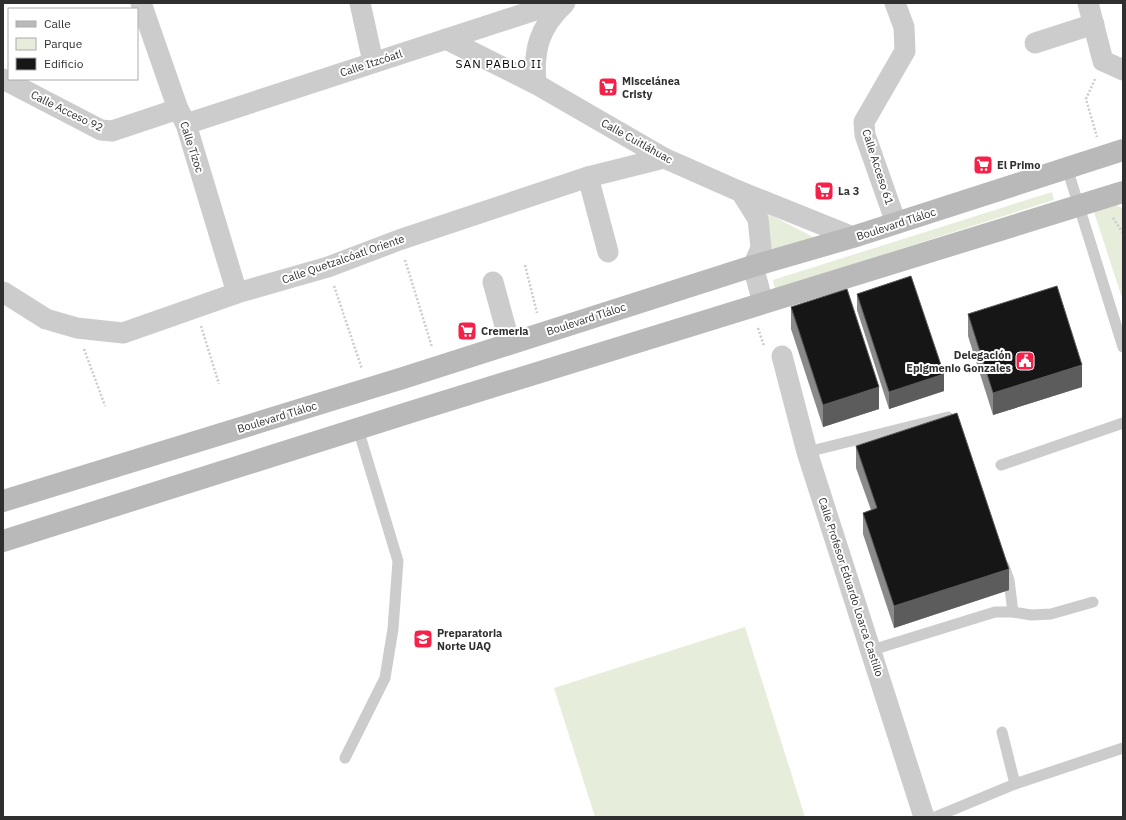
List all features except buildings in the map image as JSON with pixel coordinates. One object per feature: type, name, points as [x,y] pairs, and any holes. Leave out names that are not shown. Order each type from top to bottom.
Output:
[{"type":"street","name":"Calle Tízoc","points":[[141,3],[182,117],[237,293]]},
{"type":"street","points":[[360,3],[374,62]]},
{"type":"street","name":"Calle Itzcóatl","points":[[182,117],[374,62],[558,3]]},
{"type":"street","points":[[536,84],[536,52],[542,32],[552,15],[565,3]]},
{"type":"street","name":"Calle Acceso 61","points":[[895,3],[904,27],[905,51],[864,122],[865,135],[896,223]]},
{"type":"street","points":[[1088,3],[1103,61],[1123,70]]},
{"type":"street","points":[[1035,43],[1094,24]]},
{"type":"street","name":"Calle Cuitláhuac","points":[[446,39],[536,84],[664,158],[741,192],[853,237]]},
{"type":"street","name":"Calle Acceso 92","points":[[3,79],[101,130],[112,131],[182,117]]},
{"type":"street","name":"Boulevard Tláloc","points":[[3,501],[438,367],[753,266],[853,237],[1113,153]]},
{"type":"street","name":"Calle Quetzalcóatl Oriente","points":[[3,292],[46,319],[76,328],[123,334],[237,293],[328,267],[399,240],[588,177],[664,158]]},
{"type":"street","points":[[588,177],[608,252]]},
{"type":"street","points":[[741,192],[758,219],[761,248],[753,266],[763,304]]},
{"type":"street","points":[[3,541],[358,429],[1123,192]]},
{"type":"street","points":[[493,282],[510,344]]},
{"type":"street","name":"Calle Profesor Eduardo Loarca Castillo","points":[[782,356],[807,452],[872,650],[924,817]]},
{"type":"lane","points":[[1067,168],[1123,347]]},
{"type":"lane","points":[[807,452],[955,416],[957,423]]},
{"type":"lane","points":[[1001,465],[1123,423]]},
{"type":"lane","points":[[345,758],[385,678],[393,629],[398,561],[358,429]]},
{"type":"lane","points":[[1002,558],[1009,580],[1013,612]]},
{"type":"lane","points":[[872,650],[995,612],[1013,612],[1031,615],[1051,614],[1093,602]]},
{"type":"lane","points":[[1002,732],[1015,784]]},
{"type":"lane","points":[[935,817],[1015,784],[1123,748]]},
{"type":"path","points":[[1103,61],[1086,99],[1113,153]]},
{"type":"path","points":[[1123,225],[1118,224],[1123,233]]},
{"type":"path","points":[[399,240],[438,367]]},
{"type":"path","points":[[525,265],[543,333]]},
{"type":"path","points":[[328,267],[368,388]]},
{"type":"path","points":[[196,309],[219,384]]},
{"type":"path","points":[[76,328],[105,406]]},
{"type":"green space","points":[[1052,192],[1054,200],[775,289],[773,280]]},
{"type":"green space","points":[[1102,200],[1123,208],[1123,301],[1094,212]]},
{"type":"green space","points":[[763,211],[815,238],[764,253]]},
{"type":"green space","points":[[745,627],[805,817],[595,817],[554,688]]},
{"type":"place","name":"Miscelánea Cristy","points":[[608,87]]},
{"type":"place","name":"El Primo","points":[[983,165]]},
{"type":"place","name":"La 3","points":[[824,191]]},
{"type":"place","name":"Cremeria","points":[[467,331]]},
{"type":"place","name":"Delegación Epigmenio Gonzales","points":[[1025,361]]},
{"type":"place","name":"Preparatoria Norte UAQ","points":[[423,639]]},
{"type":"district","name":"SAN PABLO II","points":[[499,63]]}]
